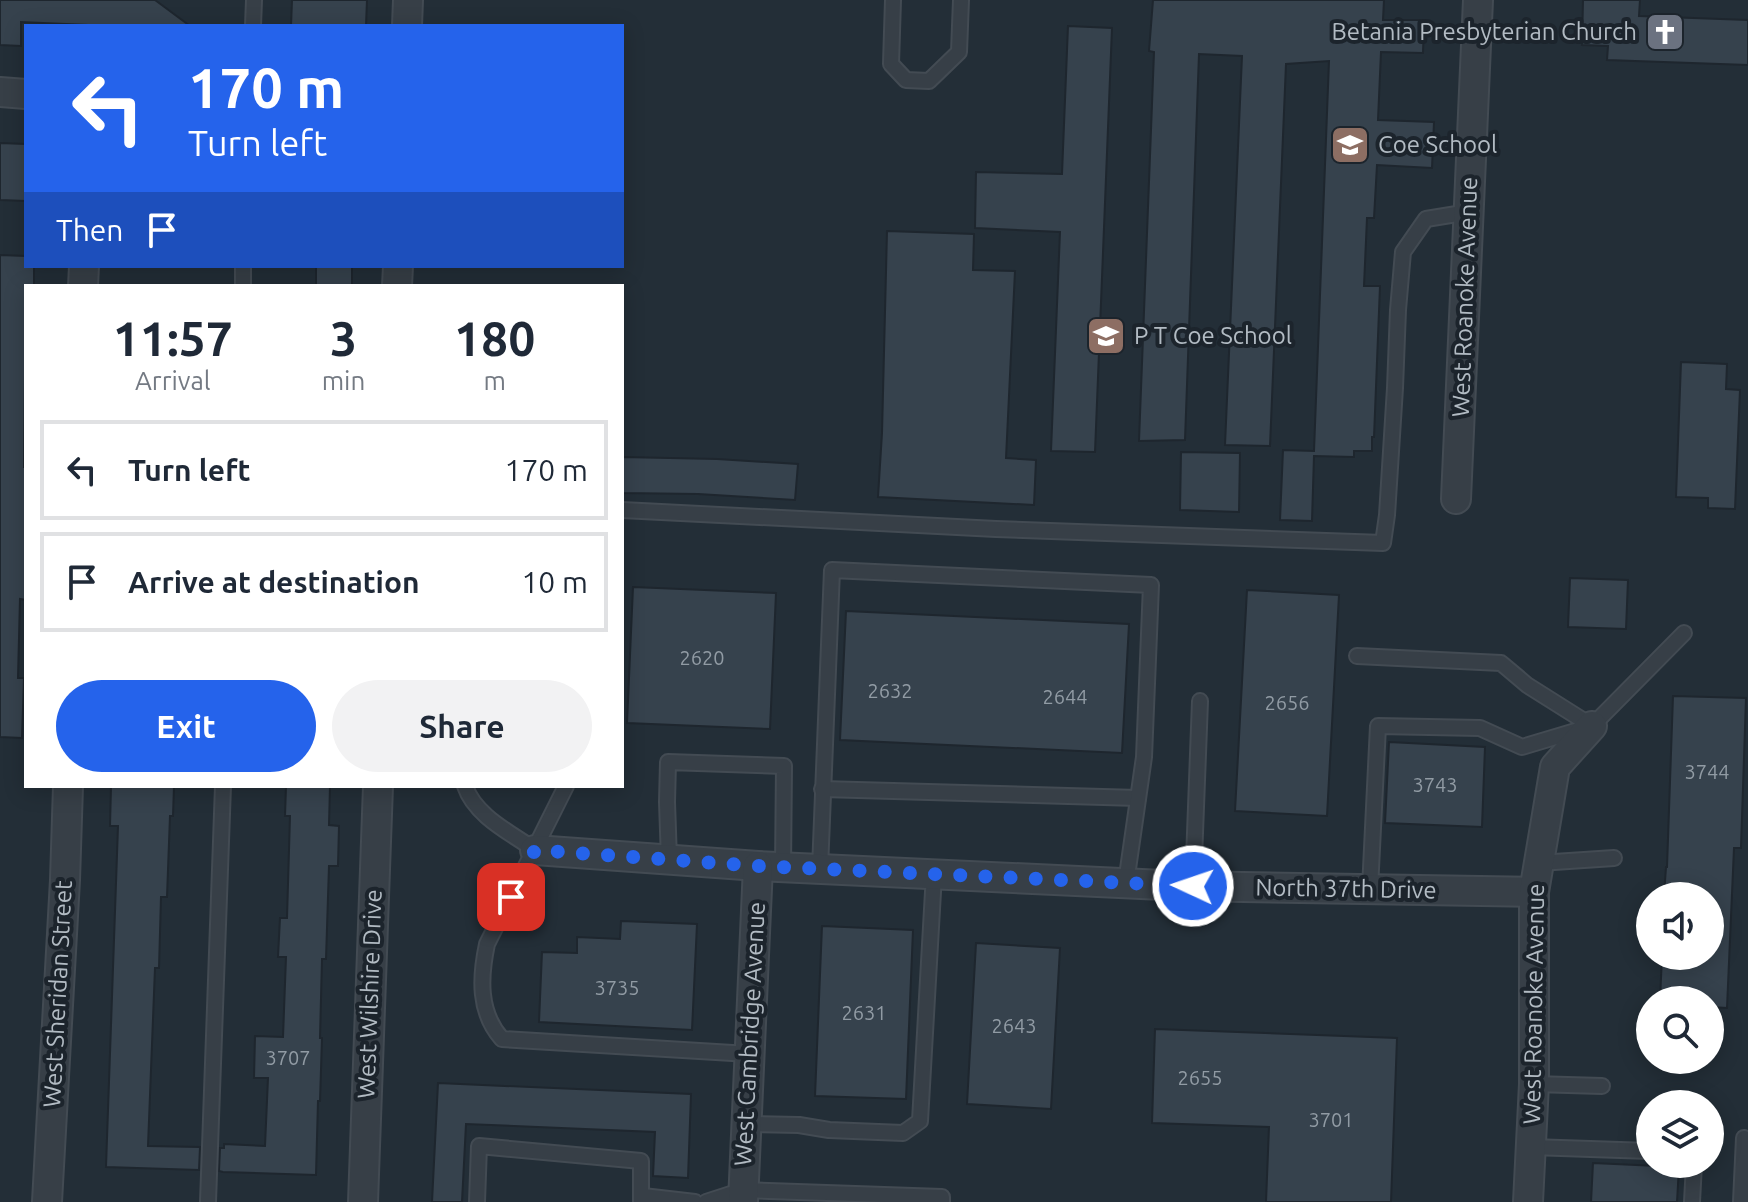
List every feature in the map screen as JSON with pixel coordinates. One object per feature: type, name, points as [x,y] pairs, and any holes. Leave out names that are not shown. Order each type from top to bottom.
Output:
[{"type":"street","points":[[407,24],[408,0]]},
{"type":"street","name":"West Roanoke Avenue","points":[[1456,499],[1478,0]]},
{"type":"street","points":[[0,92],[24,94]]},
{"type":"street","name":"West Roanoke Avenue","points":[[1528,1202],[1534,1084],[1534,892],[1555,767],[1592,726]]},
{"type":"street","name":"West Sheridan Street","points":[[47,1202],[68,788]]},
{"type":"street","name":"West Wilshire Drive","points":[[363,1202],[378,788]]},
{"type":"street","name":"North 37th Drive","points":[[535,850],[770,867],[1193,886],[1534,892]]},
{"type":"street","name":"West Cambridge Avenue","points":[[743,1196],[749,1054],[770,867]]},
{"type":"lane","points":[[253,24],[254,0]]},
{"type":"lane","points":[[893,0],[891,64],[906,80],[929,81],[959,52],[961,0]]},
{"type":"lane","points":[[624,510],[996,529],[1383,543],[1403,252],[1426,219],[1469,212]]},
{"type":"lane","points":[[820,869],[832,570],[1151,585],[1144,757],[1126,883]]},
{"type":"lane","points":[[1370,889],[1378,726],[1480,728],[1522,747],[1592,726],[1684,633]]},
{"type":"lane","points":[[1357,656],[1501,663],[1527,685],[1592,726]]},
{"type":"lane","points":[[1193,886],[1200,701]]},
{"type":"lane","points":[[669,860],[668,762],[784,766],[770,867]]},
{"type":"lane","points":[[208,1202],[223,788]]},
{"type":"lane","points":[[466,788],[485,815],[535,850]]},
{"type":"lane","points":[[565,788],[487,944],[482,966],[482,993],[491,1028],[502,1039],[749,1054]]},
{"type":"lane","points":[[822,789],[1138,798]]},
{"type":"lane","points":[[1539,863],[1614,858]]},
{"type":"lane","points":[[746,1124],[903,1133],[920,1121],[934,874]]},
{"type":"lane","points":[[1534,1084],[1602,1086]]},
{"type":"lane","points":[[1741,1202],[1744,1138]]},
{"type":"lane","points":[[477,1202],[479,1146],[641,1161],[642,1199],[695,1202]]},
{"type":"lane","points":[[1531,1147],[1636,1151]]},
{"type":"lane","points":[[1692,1202],[1693,1178]]},
{"type":"lane","points":[[706,1202],[743,1196],[942,1197],[942,1202]]},
{"type":"building","points":[[0,0],[155,0],[187,24],[21,22],[21,46],[0,45]]},
{"type":"building","points":[[292,0],[367,0],[366,24],[291,24]]},
{"type":"building","points":[[1153,0],[1384,0],[1383,20],[1424,20],[1423,53],[1381,52],[1378,120],[1434,122],[1432,168],[1377,165],[1374,218],[1367,218],[1364,286],[1380,286],[1372,451],[1354,451],[1354,457],[1314,456],[1312,521],[1280,520],[1283,450],[1314,451],[1329,61],[1286,64],[1270,446],[1225,445],[1242,56],[1199,54],[1185,440],[1139,441],[1154,52],[1149,51]]},
{"type":"building","name":"Betania Presbyterian Church","points":[[1583,0],[1640,0],[1639,16],[1748,20],[1748,65],[1607,60],[1608,46],[1582,45]]},
{"type":"building","points":[[1068,26],[1112,28],[1095,452],[1051,451],[1060,232],[975,228],[976,172],[1062,174]]},
{"type":"building","points":[[0,143],[24,144],[24,201],[0,200]]},
{"type":"building","points":[[887,231],[974,234],[973,270],[1015,271],[1006,458],[1036,460],[1034,505],[878,497]]},
{"type":"building","points":[[0,255],[24,256],[24,268],[34,268],[34,284],[24,284],[24,600],[20,599],[18,678],[24,678],[22,738],[0,737]]},
{"type":"building","points":[[316,268],[352,268],[352,284],[316,284]]},
{"type":"building","points":[[1681,362],[1727,364],[1726,389],[1740,390],[1735,509],[1708,508],[1708,498],[1676,497]]},
{"type":"building","points":[[1181,452],[1240,453],[1239,512],[1180,510]]},
{"type":"building","points":[[624,457],[798,464],[795,500],[624,493]]},
{"type":"building","points":[[1570,578],[1628,580],[1626,629],[1568,627]]},
{"type":"building","points":[[633,587],[776,593],[770,729],[627,723]]},
{"type":"building","points":[[1247,590],[1339,595],[1327,816],[1235,811]]},
{"type":"building","points":[[846,611],[1129,624],[1122,753],[840,740]]},
{"type":"building","points":[[1673,696],[1746,698],[1741,848],[1734,848],[1727,1008],[1724,1008],[1724,986],[1661,986],[1661,970],[1724,970],[1724,882],[1665,882]]},
{"type":"building","points":[[1389,742],[1485,747],[1482,827],[1385,823]]},
{"type":"building","points":[[111,788],[174,788],[167,897],[161,897],[159,968],[155,968],[148,1146],[200,1147],[199,1170],[106,1167],[118,826],[110,826]]},
{"type":"building","points":[[286,788],[330,788],[329,825],[339,826],[338,866],[329,866],[326,959],[322,959],[316,1175],[223,1172],[219,1171],[220,1148],[224,1148],[224,1144],[265,1146],[268,1078],[254,1078],[255,1036],[283,1037],[286,957],[278,957],[280,918],[287,918],[290,816],[285,816]]},
{"type":"building","points":[[621,921],[697,924],[692,1030],[539,1022],[542,952],[577,953],[577,937],[620,939]]},
{"type":"building","points":[[822,926],[913,930],[906,1099],[815,1096]]},
{"type":"building","points":[[976,943],[1060,948],[1051,1109],[967,1104]]},
{"type":"building","points":[[1155,1029],[1397,1038],[1391,1202],[1266,1202],[1269,1127],[1152,1123]]},
{"type":"building","points":[[438,1083],[691,1094],[688,1178],[653,1176],[655,1132],[466,1124],[462,1202],[432,1202]]},
{"type":"building","points":[[1593,1163],[1636,1165],[1636,1178],[1678,1178],[1677,1202],[1591,1202]]},
{"type":"place","name":"Betania Presbyterian Church","points":[[1665,32]]},
{"type":"place","name":"Coe School","points":[[1350,145]]},
{"type":"place","name":"P T Coe School","points":[[1106,336]]},
{"type":"route","points":[[511,897],[535,850],[758,866],[1193,886]]}]
